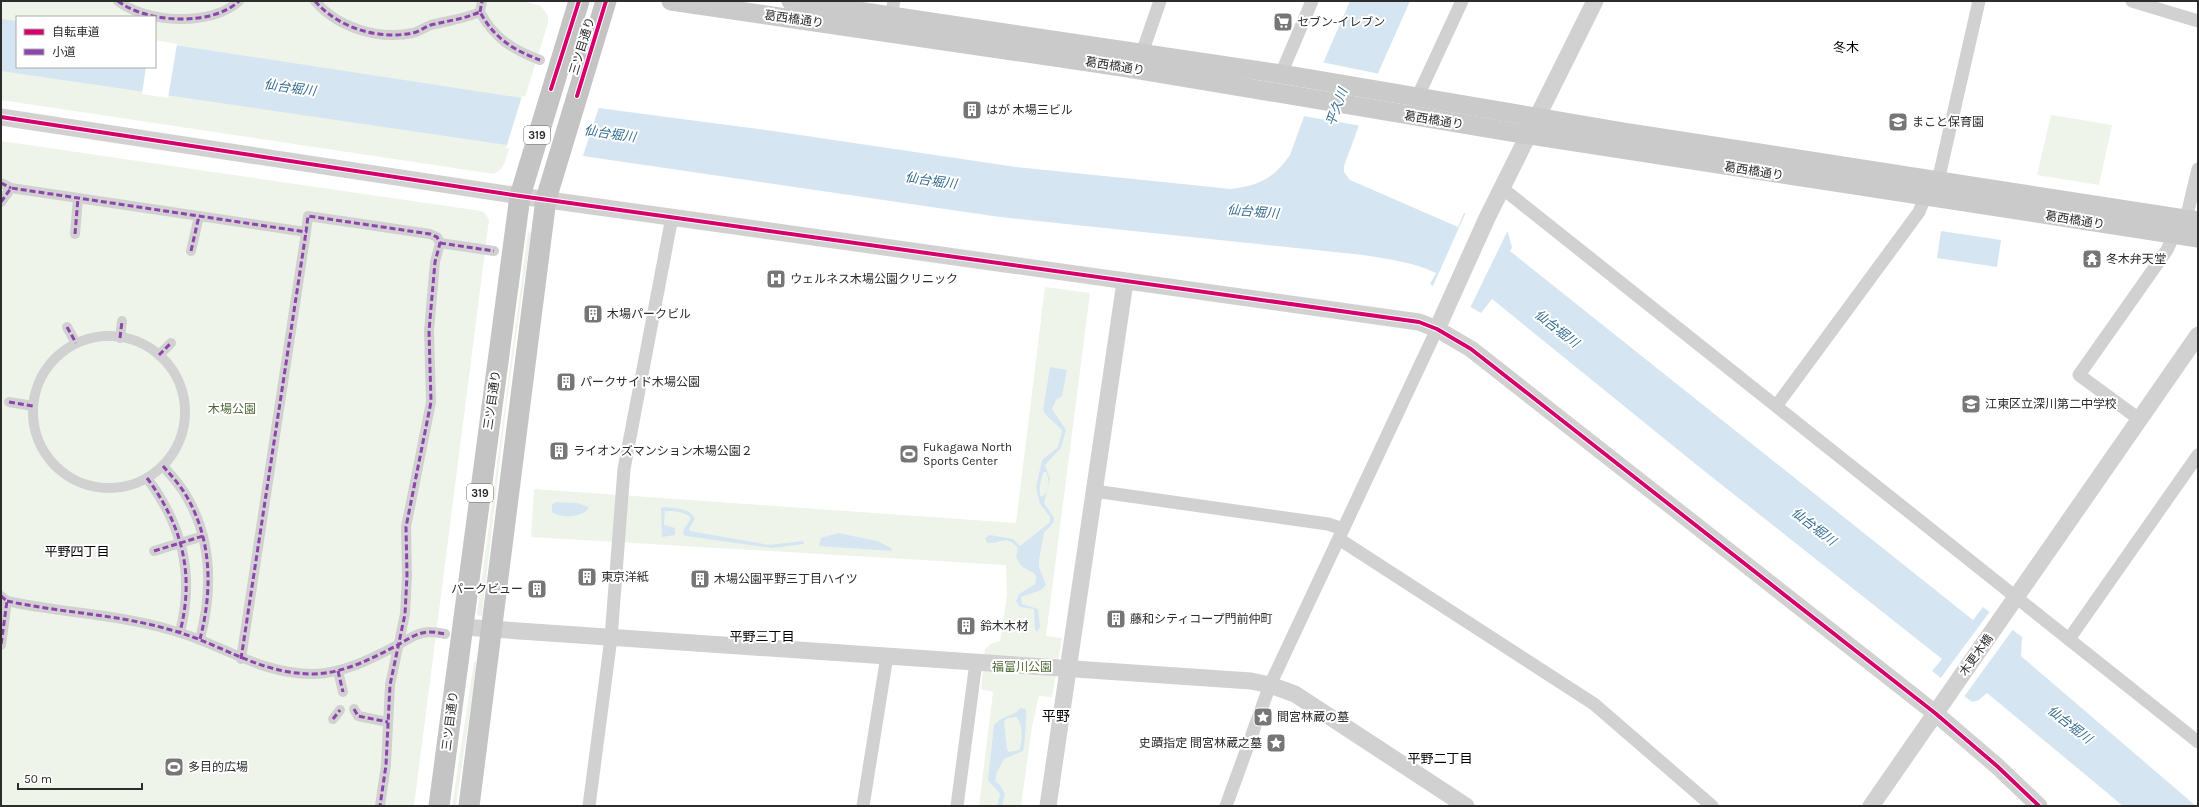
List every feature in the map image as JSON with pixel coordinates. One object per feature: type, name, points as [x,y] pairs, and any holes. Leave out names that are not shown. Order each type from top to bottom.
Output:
[{"type":"main road","name":"三ツ目通り","points":[[440,806],[454,630],[522,188],[579,1]]},
{"type":"main road","name":"三ツ目通り","points":[[469,806],[547,193],[606,1]]},
{"type":"main road","name":"葛西橋通り","points":[[671,1],[1122,67],[1529,135],[2198,238]]},
{"type":"main road","name":"葛西橋通り","points":[[791,1],[892,8],[1142,53],[1281,74],[1417,98],[2192,220]]},
{"type":"street","points":[[118,1],[123,5],[149,15],[192,19],[216,15],[232,7],[239,1]]},
{"type":"street","points":[[315,1],[326,14],[348,26],[374,33],[394,35],[414,32],[434,24],[462,20],[480,12]]},
{"type":"street","points":[[482,1],[480,12],[499,38],[520,52],[540,60]]},
{"type":"street","points":[[1142,53],[1160,1]]},
{"type":"street","points":[[1281,74],[1312,1]]},
{"type":"street","points":[[1417,98],[1462,1]]},
{"type":"street","points":[[1226,806],[1270,685],[1487,218],[1595,1]]},
{"type":"street","points":[[1938,181],[1979,1]]},
{"type":"street","points":[[2132,1],[2198,21]]},
{"type":"street","points":[[1,117],[522,188],[672,217],[1125,282],[1400,318],[1437,328],[1471,349],[1935,713],[1998,766],[2039,806]]},
{"type":"street","points":[[2192,220],[2198,169]]},
{"type":"street","points":[[1,182],[11,188],[306,232]]},
{"type":"street","points":[[1,202],[11,188]]},
{"type":"street","points":[[1502,188],[1777,405],[2016,598],[2197,738]]},
{"type":"street","points":[[1777,405],[1919,212],[1925,197]]},
{"type":"street","points":[[75,234],[78,198]]},
{"type":"street","points":[[191,251],[199,216]]},
{"type":"street","points":[[241,659],[308,216],[430,234],[437,237],[440,243],[435,262],[429,332],[431,402],[406,527],[407,575],[405,614],[390,685],[386,765],[380,806]]},
{"type":"street","points":[[589,806],[611,638],[622,489],[672,217]]},
{"type":"street","points":[[2139,419],[2079,375],[2167,250],[2174,235]]},
{"type":"street","points":[[440,243],[494,251]]},
{"type":"street","points":[[1048,806],[1125,282]]},
{"type":"street","points":[[120,338],[122,321]]},
{"type":"street","points":[[67,327],[76,343]]},
{"type":"street","name":"木更木橋","points":[[1871,806],[2198,335]]},
{"type":"street","points":[[102,336],[120,338],[144,344],[159,355],[171,367],[181,386],[185,407],[184,428],[176,449],[163,466],[147,478],[129,486],[109,488],[89,485],[70,478],[55,466],[42,449],[35,431],[33,406],[34,394],[40,378],[50,364],[62,352],[76,343],[102,336]]},
{"type":"street","points":[[159,355],[171,343]]},
{"type":"street","points":[[9,402],[33,406]]},
{"type":"street","points":[[2069,639],[2198,455]]},
{"type":"street","points":[[163,466],[183,491],[195,512],[203,536],[207,556],[209,584],[200,639]]},
{"type":"street","points":[[147,478],[171,515],[185,557],[186,585],[180,632]]},
{"type":"street","points":[[1094,491],[1328,524],[1594,704],[1712,806]]},
{"type":"street","points":[[154,551],[203,536]]},
{"type":"street","points":[[1,645],[4,598],[31,606],[141,622],[180,632],[200,639],[241,659],[264,667],[289,673],[315,674],[338,671],[375,657],[414,635],[454,630],[491,630],[976,662],[1044,668],[1186,676],[1270,685],[1295,694],[1466,806]]},
{"type":"street","points":[[864,806],[887,656]]},
{"type":"street","points":[[957,806],[976,662]]},
{"type":"street","points":[[338,671],[343,692]]},
{"type":"street","points":[[354,709],[358,716],[388,722]]},
{"type":"street","points":[[334,720],[340,710]]},
{"type":"green space","points":[[1,1],[523,1],[541,6],[548,16],[548,23],[505,162],[501,169],[494,174],[1,100]]},
{"type":"green space","points":[[2051,115],[2112,125],[2099,185],[2037,175]]},
{"type":"green space","name":"木場公園","points":[[1,141],[481,211],[485,213],[489,220],[414,806],[1,806]]},
{"type":"green space","points":[[528,232],[531,233],[506,407],[482,616],[477,615]]},
{"type":"green space","name":"福富川公園","points":[[1045,287],[1090,293],[1046,636],[1062,638],[1052,697],[1039,696],[1032,727],[1021,806],[979,806],[993,692],[981,689],[985,649],[992,643],[1000,641],[1007,595],[1006,565],[531,537],[534,489],[1016,523]]},
{"type":"green space","points":[[474,662],[477,662],[456,806],[452,806]]},
{"type":"water","points":[[1350,1],[1410,1],[1379,71],[1344,166],[1344,172],[1350,180],[1458,227],[1464,213],[1508,232],[1512,248],[1510,251],[1973,620],[1983,607],[2022,637],[2021,656],[2196,806],[2123,806],[1987,693],[1979,700],[1972,702],[1932,671],[1942,659],[1698,466],[1492,299],[1481,313],[1430,284],[1436,273],[1427,269],[1400,261],[1363,255],[1000,217],[1,71],[1,19],[16,21],[16,68],[156,68],[156,42],[522,98],[773,131],[1016,167],[1231,189],[1250,186],[1265,180],[1278,170],[1290,155],[1324,61]]},
{"type":"water","points":[[1941,231],[2001,240],[1997,267],[1937,258]]},
{"type":"water","points":[[1050,367],[1067,370],[1062,396],[1056,400],[1052,409],[1066,430],[1061,448],[1045,465],[1050,479],[1044,503],[1054,518],[1053,523],[1044,533],[1039,560],[1039,567],[1046,585],[1041,590],[1021,597],[1022,604],[1038,609],[1040,627],[1037,632],[1035,629],[1034,609],[1020,607],[1016,601],[1019,594],[1035,584],[1036,577],[1034,573],[1020,564],[1016,557],[1018,548],[1010,541],[987,543],[985,538],[990,535],[1013,539],[1020,546],[1050,522],[1050,517],[1040,504],[1036,487],[1042,460],[1058,447],[1062,431],[1044,413],[1043,410]],"holes":[[[1044,472],[1046,472],[1047,490],[1041,497],[1040,488],[1042,477]]]},
{"type":"water","points":[[556,502],[577,503],[589,507],[586,511],[577,515],[561,516],[552,512],[552,505]]},
{"type":"water","points":[[661,508],[682,509],[693,515],[695,519],[689,529],[690,531],[769,545],[803,541],[804,544],[772,548],[686,536],[683,534],[684,529],[691,518],[682,513],[672,511],[665,511],[664,525],[675,528],[675,535],[662,537]]},
{"type":"water","points":[[838,533],[877,541],[891,548],[892,551],[819,546],[821,538]]},
{"type":"water","points":[[1020,708],[1026,709],[1024,748],[1023,751],[1004,759],[997,772],[995,781],[1000,785],[1005,794],[1002,806],[997,806],[1000,794],[988,780],[994,725],[1001,719],[1018,711]],"holes":[[[1016,717],[1022,733],[1020,747],[1019,750],[1009,752],[1007,749],[1004,721],[1008,718]]]},
{"type":"pier","points":[[156,40],[177,44],[168,98],[142,94],[146,68],[156,68]]},
{"type":"pier","points":[[1321,62],[1380,74],[1362,126],[1303,116]]},
{"type":"pier","points":[[522,96],[599,107],[582,159],[506,148]]},
{"type":"pier","points":[[1466,212],[1508,230],[1470,308],[1432,288]]},
{"type":"pier","points":[[1991,610],[2014,628],[1963,698],[1940,679]]},
{"type":"marked path","points":[[118,1],[130,8],[153,16]]},
{"type":"marked path","points":[[156,17],[179,19],[213,15],[227,9],[239,1]]},
{"type":"marked path","points":[[315,1],[324,10],[347,25],[360,30],[386,35],[413,33],[432,25],[463,18],[480,12],[491,29],[505,42],[521,52],[540,60]]},
{"type":"marked path","points":[[480,12],[482,1]]},
{"type":"marked path","points":[[1,183],[11,188]]},
{"type":"marked path","points":[[1,202],[11,188],[306,232],[308,216],[430,234],[437,237],[440,243],[435,262],[429,331],[431,402],[406,527],[407,575],[405,614],[390,685],[386,765],[380,806]]},
{"type":"marked path","points":[[75,234],[78,198]]},
{"type":"marked path","points":[[191,251],[199,216]]},
{"type":"marked path","points":[[241,659],[306,232]]},
{"type":"marked path","points":[[440,243],[494,251]]},
{"type":"marked path","points":[[120,338],[122,321]]},
{"type":"marked path","points":[[67,327],[76,343]]},
{"type":"marked path","points":[[159,355],[171,343]]},
{"type":"marked path","points":[[9,402],[33,406]]},
{"type":"marked path","points":[[163,466],[184,492],[193,509],[205,545],[208,582],[207,601],[200,639]]},
{"type":"marked path","points":[[147,478],[169,514],[177,532],[182,551],[186,590],[180,632]]},
{"type":"marked path","points":[[154,551],[203,536]]},
{"type":"marked path","points":[[1,596],[7,601],[1,645]]},
{"type":"marked path","points":[[7,601],[130,620],[171,630],[190,636],[258,664],[294,673],[314,674],[335,671],[365,661],[411,637],[425,632],[445,634]]},
{"type":"marked path","points":[[338,671],[343,692]]},
{"type":"marked path","points":[[354,709],[358,716],[388,722]]},
{"type":"marked path","points":[[333,719],[340,710]]},
{"type":"cycle path","points":[[551,89],[579,1]]},
{"type":"cycle path","points":[[577,96],[606,1]]},
{"type":"cycle path","points":[[1,117],[520,196],[1419,322],[1437,329],[1471,349],[1935,713],[1997,766],[2039,806]]},
{"type":"place","name":"セブン-イレブン","points":[[1283,22]]},
{"type":"place","name":"はが 木場三ビル","points":[[972,110]]},
{"type":"place","name":"まこと保育園","points":[[1898,122]]},
{"type":"place","name":"冬木弁天堂","points":[[2092,259]]},
{"type":"place","name":"ウェルネス木場公園クリニック","points":[[776,279]]},
{"type":"place","name":"木場パークビル","points":[[593,314]]},
{"type":"place","name":"パークサイド木場公園","points":[[566,382]]},
{"type":"place","name":"江東区立深川第二中学校","points":[[1971,404]]},
{"type":"place","name":"ライオンズマンション木場公園２","points":[[559,451]]},
{"type":"place","name":"Fukagawa North Sports Center","points":[[909,454]]},
{"type":"place","name":"東京洋紙","points":[[587,577]]},
{"type":"place","name":"木場公園平野三丁目ハイツ","points":[[700,579]]},
{"type":"place","name":"パークビュー","points":[[537,589]]},
{"type":"place","name":"藤和シティコープ門前仲町","points":[[1116,619]]},
{"type":"place","name":"鈴木木材","points":[[966,626]]},
{"type":"place","name":"間宮林蔵の墓","points":[[1263,717]]},
{"type":"place","name":"史蹟指定 間宮林蔵之墓","points":[[1276,743]]},
{"type":"place","name":"多目的広場","points":[[174,767]]},
{"type":"district","name":"冬木","points":[[1846,47]]},
{"type":"district","name":"平野四丁目","points":[[77,551]]},
{"type":"district","name":"平野三丁目","points":[[762,636]]},
{"type":"district","name":"平野","points":[[1056,716]]},
{"type":"district","name":"平野二丁目","points":[[1440,758]]},
{"type":"water label","name":"仙台堀川","points":[[290,87]]},
{"type":"water label","name":"平久川","points":[[1336,107]]},
{"type":"water label","name":"仙台堀川","points":[[610,133]]},
{"type":"water label","name":"仙台堀川","points":[[931,180]]},
{"type":"water label","name":"仙台堀川","points":[[1253,211]]},
{"type":"water label","name":"仙台堀川","points":[[1557,328]]},
{"type":"water label","name":"仙台堀川","points":[[1814,526]]},
{"type":"water label","name":"仙台堀川","points":[[2070,724]]}]
